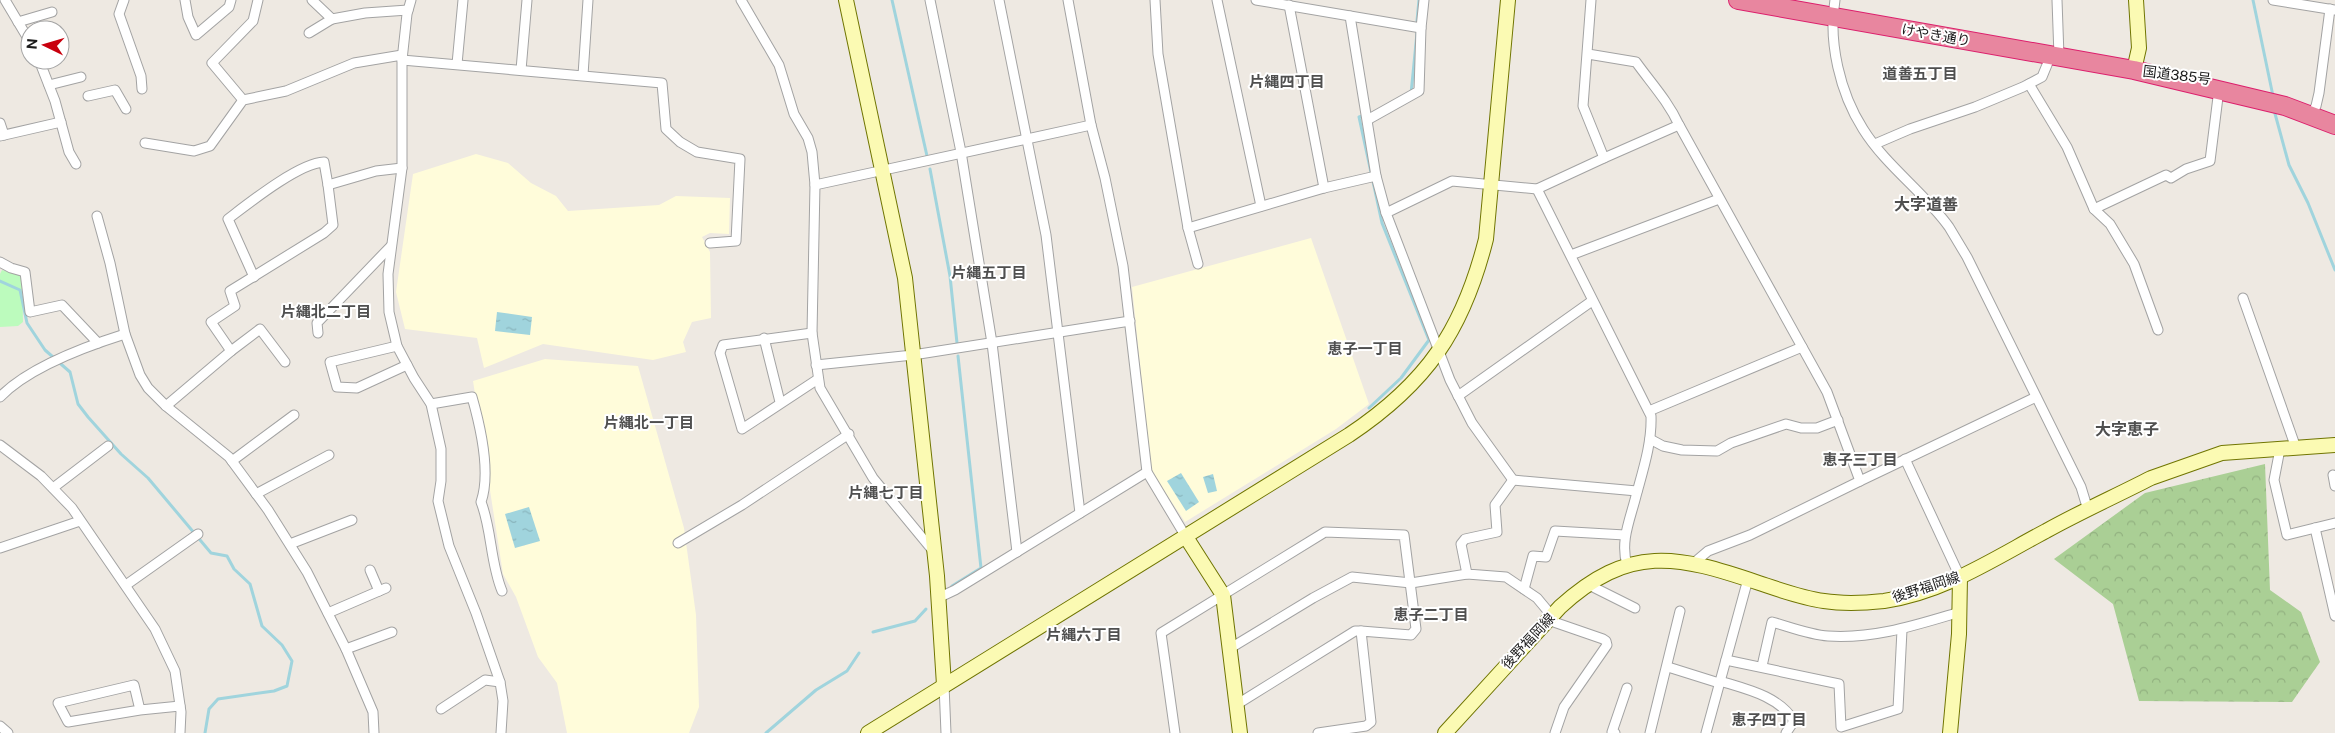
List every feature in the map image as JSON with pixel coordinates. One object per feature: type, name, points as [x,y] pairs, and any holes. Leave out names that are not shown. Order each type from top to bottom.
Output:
[{"type":"highway","name":"けやき通り","points":[[1738,0],[1833,9],[2055,56],[2134,70]]},
{"type":"highway","name":"国道385号","points":[[2134,70],[2314,111],[2335,113]]},
{"type":"highway","name":"国道385号","points":[[2134,70],[2220,80],[2314,111],[2335,125]]},
{"type":"street","points":[[5,0],[20,25]]},
{"type":"street","points":[[124,0],[119,14],[143,83],[142,89]]},
{"type":"street","points":[[185,0],[188,17],[196,35],[229,7],[231,0]]},
{"type":"street","points":[[242,100],[212,63],[253,21],[258,0]]},
{"type":"street","points":[[312,0],[332,19]]},
{"type":"street","points":[[411,0],[402,58],[402,168],[388,274],[389,312],[398,346],[432,404],[441,448],[441,481],[438,502],[449,546],[476,613],[500,682],[504,701],[501,733]]},
{"type":"street","points":[[457,64],[463,0]]},
{"type":"street","points":[[521,70],[527,0]]},
{"type":"street","points":[[583,75],[588,0]]},
{"type":"street","points":[[741,0],[779,65],[794,114],[810,143],[815,186],[812,333],[818,379],[824,396],[849,434],[873,478],[934,552]]},
{"type":"street","points":[[846,0],[905,278],[934,552],[946,733]]},
{"type":"street","points":[[930,0],[962,152],[992,343],[1017,552]]},
{"type":"street","points":[[998,0],[1046,235],[1080,513]]},
{"type":"street","points":[[1068,0],[1091,125],[1114,218],[1130,321],[1146,472],[1223,595],[1240,733]]},
{"type":"street","points":[[1155,0],[1158,54],[1188,228],[1198,264]]},
{"type":"street","points":[[1217,0],[1261,206]]},
{"type":"street","points":[[1256,0],[1421,28]]},
{"type":"street","points":[[1369,120],[1419,92],[1424,0]]},
{"type":"street","points":[[868,733],[1186,537],[1378,415],[1422,375],[1456,322],[1477,275],[1486,239],[1508,0]]},
{"type":"street","points":[[1591,0],[1583,106],[1604,158]]},
{"type":"street","points":[[1875,144],[1910,129],[1974,107],[2042,77],[2055,56],[2057,0]]},
{"type":"street","points":[[2134,70],[2139,48],[2136,0]]},
{"type":"street","points":[[2273,0],[2297,2],[2332,10],[2314,111]]},
{"type":"street","points":[[1289,5],[1324,188]]},
{"type":"street","points":[[1833,9],[1833,39],[1841,77],[1863,128],[1948,226],[1983,289],[2080,487],[2088,510]]},
{"type":"street","points":[[309,33],[332,19],[365,13],[408,10]]},
{"type":"street","points":[[18,22],[52,12]]},
{"type":"street","points":[[1350,16],[1369,120],[1376,176],[1386,214],[1438,352],[1472,423],[1513,480],[1637,491]]},
{"type":"street","points":[[1588,54],[1636,62],[1658,93],[1670,104],[1679,125],[1719,199],[1827,392],[1860,481]]},
{"type":"street","points":[[145,143],[194,151],[204,148],[214,141],[242,100],[286,91],[354,63],[402,58],[662,84],[666,129],[680,142],[697,152],[708,156],[740,159],[736,241],[710,243]]},
{"type":"street","points":[[43,70],[61,122],[69,152],[76,164]]},
{"type":"street","points":[[48,85],[81,77]]},
{"type":"street","points":[[2029,84],[2067,147],[2094,209],[2110,224],[2134,264],[2158,330]]},
{"type":"street","points":[[88,96],[115,90],[126,109]]},
{"type":"street","points":[[2094,209],[2166,175],[2171,178],[2186,169],[2210,161],[2219,90]]},
{"type":"street","points":[[0,123],[2,135],[61,122]]},
{"type":"street","points":[[815,186],[1091,125]]},
{"type":"street","points":[[1386,214],[1452,181],[1537,189],[1679,125]]},
{"type":"street","points":[[232,351],[211,322],[235,306],[230,291],[254,277],[324,234],[334,225],[324,162],[315,164],[266,189],[228,219],[254,277]]},
{"type":"street","points":[[328,184],[376,171],[402,168]]},
{"type":"street","points":[[1188,228],[1324,188],[1376,176]]},
{"type":"street","points":[[1537,189],[1649,412],[1650,439],[1625,534],[1624,554],[1627,565]]},
{"type":"street","points":[[1571,255],[1719,199]]},
{"type":"street","points":[[97,216],[125,334],[140,375],[148,388],[166,406],[232,461],[290,544],[307,572],[346,649],[372,712],[374,733]]},
{"type":"street","points":[[318,333],[317,323],[391,246]]},
{"type":"street","points":[[0,262],[10,268],[25,272],[30,312],[62,305],[98,343]]},
{"type":"street","points":[[2244,298],[2296,448]]},
{"type":"street","points":[[1458,396],[1592,301]]},
{"type":"street","points":[[816,365],[913,355],[1130,321]]},
{"type":"street","points":[[166,406],[260,329],[285,362]]},
{"type":"street","points":[[812,333],[764,338],[724,345],[720,348],[720,353],[742,429],[780,402],[818,379]]},
{"type":"street","points":[[0,397],[14,382],[25,375],[98,343],[125,334]]},
{"type":"street","points":[[764,338],[780,402]]},
{"type":"street","points":[[398,346],[330,362],[337,387],[357,388],[407,364]]},
{"type":"street","points":[[1649,412],[1802,347]]},
{"type":"street","points":[[432,404],[472,397],[484,464],[486,490],[481,502],[487,516],[494,560],[502,591]]},
{"type":"street","points":[[1695,562],[1708,551],[1750,535],[2036,397]]},
{"type":"street","points":[[232,461],[294,415]]},
{"type":"street","points":[[1650,439],[1663,446],[1682,450],[1717,451],[1738,440],[1786,424],[1801,428],[1817,428],[1838,420]]},
{"type":"street","points":[[678,543],[742,505],[849,434]]},
{"type":"street","points":[[0,444],[53,488],[80,521],[126,585],[163,642],[175,671],[180,706],[180,733]]},
{"type":"street","name":"後野福岡線","points":[[1445,733],[1550,618],[1587,584],[1627,565],[1674,560],[1695,562],[1801,597],[1824,602],[1852,603],[1901,597],[1960,577],[2150,478],[2222,453],[2335,445]]},
{"type":"street","points":[[53,488],[108,446]]},
{"type":"street","points":[[2280,448],[2274,480],[2287,535],[2335,523]]},
{"type":"street","points":[[256,494],[329,454]]},
{"type":"street","points":[[1905,459],[1960,577],[1956,689],[1950,733]]},
{"type":"street","points":[[938,598],[1017,552],[1146,472]]},
{"type":"street","points":[[2333,475],[2335,486]]},
{"type":"street","points":[[1467,574],[1461,544],[1465,539],[1497,532],[1495,505],[1513,480]]},
{"type":"street","points":[[290,544],[352,520]]},
{"type":"street","points":[[0,548],[80,521]]},
{"type":"street","points":[[2315,528],[2335,616]]},
{"type":"street","points":[[1524,589],[1533,556],[1546,557],[1555,531],[1625,534]]},
{"type":"street","points":[[1176,733],[1161,633],[1325,532],[1404,535],[1416,629],[1414,633],[1411,635],[1355,631],[1236,705]]},
{"type":"street","points":[[126,585],[198,534]]},
{"type":"street","points":[[328,612],[382,590],[370,570]]},
{"type":"street","points":[[1229,649],[1313,598],[1352,577],[1411,583],[1467,574],[1506,577],[1538,598],[1550,618],[1603,639],[1607,646],[1564,708],[1556,733]]},
{"type":"street","points":[[1706,733],[1748,579]]},
{"type":"street","points":[[1587,584],[1635,608]]},
{"type":"street","points":[[1650,733],[1668,667],[1680,612]]},
{"type":"street","points":[[1762,666],[1772,622],[1828,636],[1874,636],[1902,630],[1960,612]]},
{"type":"street","points":[[1726,660],[1762,666],[1839,684],[1841,727],[1898,709],[1902,630]]},
{"type":"street","points":[[1318,733],[1366,726],[1371,722],[1360,631]]},
{"type":"street","points":[[346,649],[392,632]]},
{"type":"street","points":[[1668,667],[1767,696],[1784,709],[1794,721],[1786,733]]},
{"type":"street","points":[[441,709],[485,680],[500,682]]},
{"type":"street","points":[[140,710],[134,685],[58,703],[68,722],[140,710],[180,706]]},
{"type":"street","points":[[1615,733],[1612,732],[1627,688]]},
{"type":"street","points":[[0,726],[8,733]]},
{"type":"shaded area","points":[[476,154],[508,163],[531,183],[556,196],[568,211],[659,205],[676,196],[730,198],[729,234],[710,233],[702,237],[710,252],[711,318],[692,322],[683,342],[686,352],[653,360],[543,344],[484,368],[477,338],[405,329],[396,292],[413,174]]},
{"type":"shaded area","points":[[1311,238],[1369,404],[1336,429],[1185,522],[1151,471],[1132,287]]},
{"type":"shaded area","points":[[545,359],[638,366],[684,528],[696,615],[699,707],[689,733],[567,733],[557,683],[538,657],[516,597],[503,574],[473,381]]},
{"type":"green space","points":[[2,270],[22,276],[23,322],[18,326],[0,327],[0,274]]},
{"type":"green space","points":[[2265,464],[2270,590],[2301,612],[2320,662],[2292,702],[2139,701],[2113,604],[2054,559],[2145,493]]},
{"type":"water","points":[[497,312],[532,317],[530,335],[495,331]]},
{"type":"water","points":[[1181,473],[1199,502],[1186,511],[1167,481]]},
{"type":"water","points":[[1213,474],[1217,491],[1208,493],[1203,477]]},
{"type":"water","points":[[529,507],[540,541],[515,548],[505,514]]},
{"type":"waterway","points":[[892,0],[927,156]]},
{"type":"waterway","points":[[1417,21],[1419,0]]},
{"type":"waterway","points":[[2253,0],[2273,96]]},
{"type":"waterway","points":[[1411,94],[1417,33]]},
{"type":"waterway","points":[[2274,110],[2289,165],[2308,203],[2335,270]]},
{"type":"waterway","points":[[1365,115],[1359,117],[1382,223],[1429,340],[1401,378],[1369,408]]},
{"type":"waterway","points":[[930,169],[950,276],[957,343]]},
{"type":"waterway","points":[[0,281],[20,290],[27,323],[45,350],[70,372],[78,404],[88,417],[121,454],[148,478],[211,553],[227,556],[234,569],[250,584],[262,626],[282,645],[292,661],[287,686],[274,691],[218,699],[209,709],[205,733]]},
{"type":"waterway","points":[[952,586],[981,568],[958,356]]},
{"type":"waterway","points":[[873,632],[915,621],[926,609]]},
{"type":"waterway","points":[[766,733],[816,690],[847,671],[859,653]]},
{"type":"district","name":"道善五丁目","points":[[1920,74]]},
{"type":"district","name":"片縄四丁目","points":[[1287,82]]},
{"type":"district","name":"大字道善","points":[[1926,204]]},
{"type":"district","name":"片縄五丁目","points":[[989,273]]},
{"type":"district","name":"片縄北二丁目","points":[[326,312]]},
{"type":"district","name":"恵子一丁目","points":[[1365,349]]},
{"type":"district","name":"片縄北一丁目","points":[[649,423]]},
{"type":"district","name":"大字恵子","points":[[2127,429]]},
{"type":"district","name":"恵子三丁目","points":[[1860,460]]},
{"type":"district","name":"片縄七丁目","points":[[886,493]]},
{"type":"district","name":"恵子二丁目","points":[[1431,615]]},
{"type":"district","name":"片縄六丁目","points":[[1084,635]]},
{"type":"district","name":"恵子四丁目","points":[[1769,720]]}]
